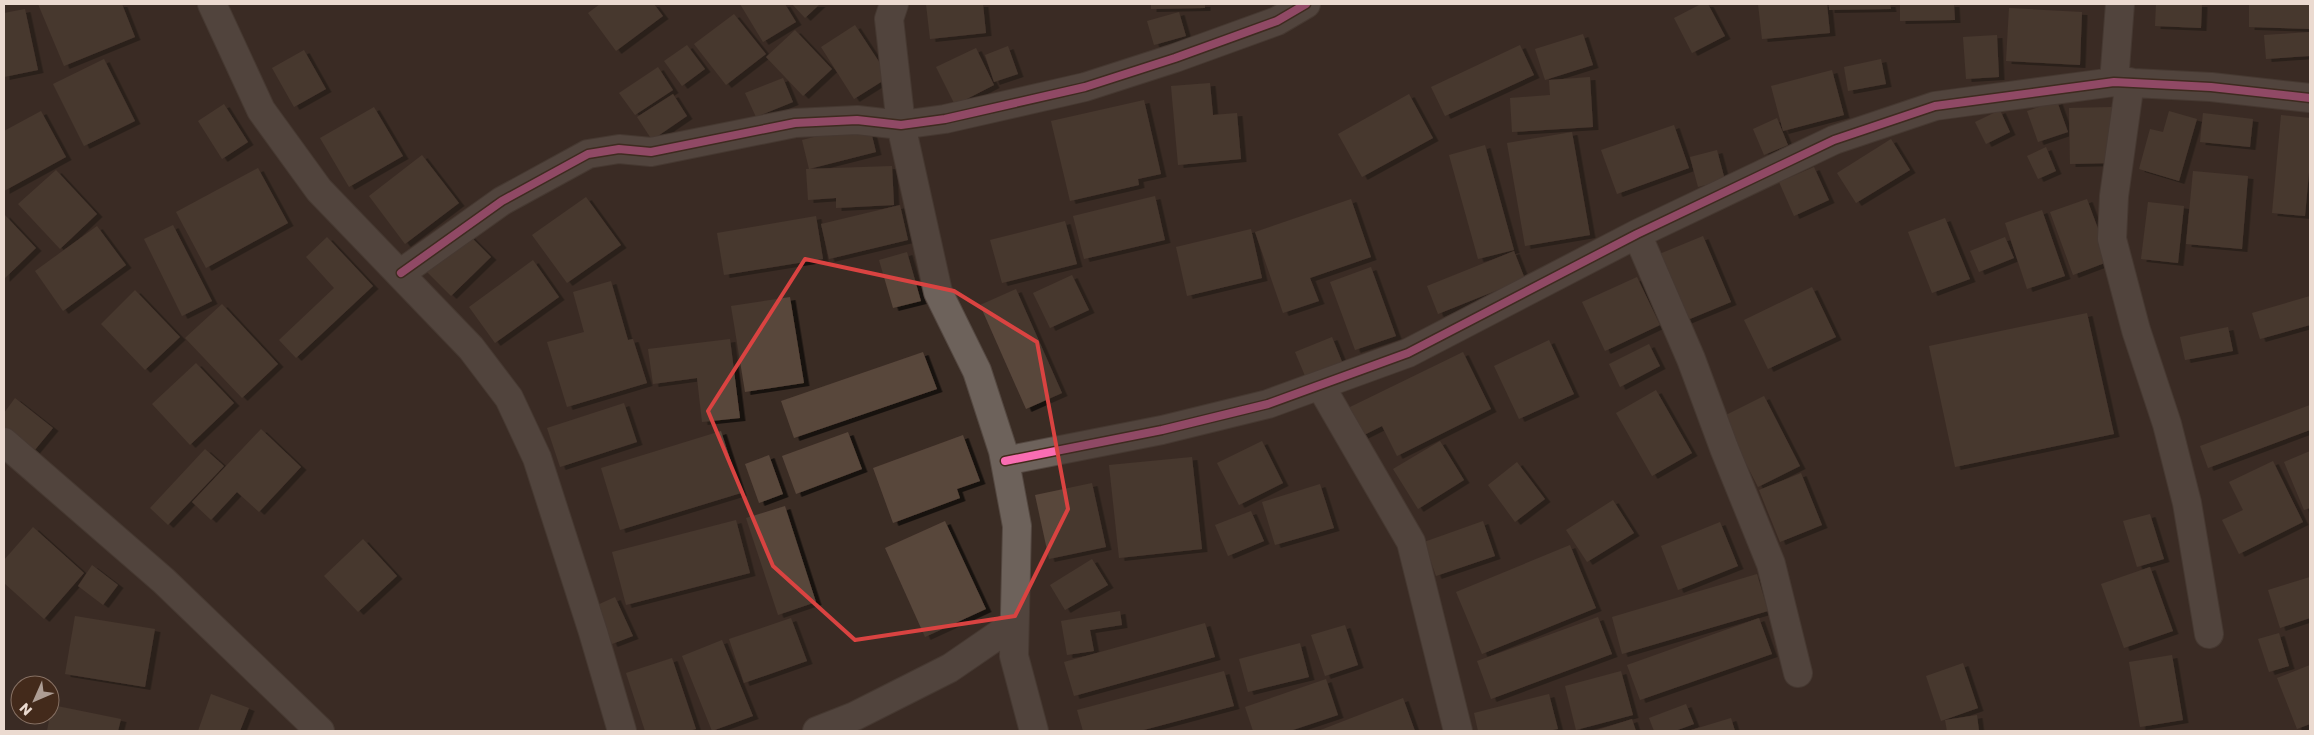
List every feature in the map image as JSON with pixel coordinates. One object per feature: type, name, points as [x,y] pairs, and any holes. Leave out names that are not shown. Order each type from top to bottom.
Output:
[{"type":"street","points":[[212,4],[261,110],[319,190],[401,273],[471,348],[509,398],[537,458],[593,632],[622,731]]},
{"type":"street","points":[[894,4],[889,19],[900,125],[938,292],[976,371],[1005,461],[1017,526],[1014,656],[1034,731]]},
{"type":"street","points":[[401,273],[502,201],[588,154],[619,149],[651,152],[795,123],[858,120],[900,125],[945,119],[1085,87],[1176,58],[1277,21],[1306,4]]},
{"type":"street","points":[[2120,4],[2122,82],[2112,239],[2136,330],[2167,424],[2187,503],[2209,634]]},
{"type":"street","points":[[1005,461],[1162,430],[1268,404],[1408,353],[1637,234],[1834,140],[1935,106],[2122,82],[2211,87],[2310,98]]},
{"type":"street","points":[[1637,234],[1691,359],[1724,448],[1771,564],[1798,673]]},
{"type":"street","points":[[1320,385],[1411,542],[1458,731]]},
{"type":"street","points":[[4,442],[164,581],[320,731]]},
{"type":"street","points":[[817,731],[855,716],[950,668],[1014,624]]},
{"type":"highlighted area","points":[[805,259],[954,291],[1037,342],[1068,509],[1015,616],[855,640],[773,566],[708,411]]},
{"type":"building","points":[[38,4],[122,4],[135,37],[64,66]]},
{"type":"building","points":[[600,4],[654,4],[663,16],[616,51],[588,13]]},
{"type":"building","points":[[740,4],[785,4],[796,22],[763,42]]},
{"type":"building","points":[[792,4],[820,4],[805,18]]},
{"type":"building","points":[[926,4],[983,4],[986,33],[930,39]]},
{"type":"building","points":[[1151,4],[1205,4],[1205,8],[1151,9]]},
{"type":"building","points":[[1701,4],[1708,4],[1725,36],[1692,53],[1674,18]]},
{"type":"building","points":[[1758,4],[1827,4],[1830,33],[1762,39]]},
{"type":"building","points":[[1829,4],[1890,4],[1891,9],[1829,10]]},
{"type":"building","points":[[1900,4],[1954,4],[1955,20],[1900,21]]},
{"type":"building","points":[[2156,4],[2202,4],[2201,28],[2155,26]]},
{"type":"building","points":[[2249,4],[2310,4],[2310,29],[2249,27]]},
{"type":"building","points":[[2009,8],[2082,12],[2080,65],[2006,61]]},
{"type":"building","points":[[25,9],[38,70],[4,77],[4,13]]},
{"type":"building","points":[[1179,12],[1186,36],[1154,45],[1147,21]]},
{"type":"building","points":[[734,14],[766,54],[726,85],[694,44]]},
{"type":"building","points":[[855,25],[889,77],[854,99],[821,47]]},
{"type":"building","points":[[795,30],[832,69],[803,96],[766,57]]},
{"type":"building","points":[[2310,32],[2310,56],[2266,59],[2264,35]]},
{"type":"building","points":[[1583,34],[1593,65],[1545,80],[1535,49]]},
{"type":"building","points":[[1997,35],[1999,77],[1966,79],[1963,37]]},
{"type":"building","points":[[687,45],[705,69],[682,86],[664,61]]},
{"type":"building","points":[[1520,45],[1534,75],[1445,116],[1431,87]]},
{"type":"building","points":[[1008,46],[1018,74],[994,82],[985,55]]},
{"type":"building","points":[[976,48],[994,85],[955,105],[936,67]]},
{"type":"building","points":[[304,50],[326,89],[294,107],[272,68]]},
{"type":"building","points":[[104,59],[135,121],[84,146],[53,84]]},
{"type":"building","points":[[1881,59],[1886,84],[1848,91],[1844,67]]},
{"type":"building","points":[[658,67],[673,90],[635,115],[619,93]]},
{"type":"building","points":[[1832,70],[1844,115],[1783,131],[1771,86]]},
{"type":"building","points":[[1590,77],[1593,127],[1512,132],[1510,98],[1550,95],[1549,80]]},
{"type":"building","points":[[783,78],[793,102],[756,117],[745,93]]},
{"type":"building","points":[[1210,83],[1213,115],[1237,113],[1241,159],[1178,165],[1171,86]]},
{"type":"building","points":[[673,94],[687,116],[652,140],[637,117]]},
{"type":"building","points":[[1409,94],[1433,138],[1362,177],[1338,134]]},
{"type":"building","points":[[1144,100],[1161,174],[1138,179],[1139,185],[1070,201],[1051,121]]},
{"type":"building","points":[[2057,101],[2068,132],[2038,142],[2027,111]]},
{"type":"building","points":[[224,104],[248,142],[222,159],[198,121]]},
{"type":"building","points":[[374,107],[403,156],[349,187],[320,138]]},
{"type":"building","points":[[2113,107],[2114,163],[2070,164],[2069,108]]},
{"type":"building","points":[[2000,110],[2010,132],[1986,144],[1975,122]]},
{"type":"building","points":[[41,111],[66,157],[4,191],[4,131]]},
{"type":"building","points":[[2169,111],[2197,119],[2179,181],[2139,169],[2150,129],[2163,132]]},
{"type":"building","points":[[2203,113],[2253,119],[2250,147],[2200,142]]},
{"type":"building","points":[[2281,115],[2310,118],[2310,161],[2305,216],[2272,213]]},
{"type":"building","points":[[1777,118],[1788,145],[1764,155],[1753,129]]},
{"type":"building","points":[[869,123],[876,152],[809,169],[802,140]]},
{"type":"building","points":[[1674,125],[1689,168],[1617,194],[1601,150]]},
{"type":"building","points":[[1572,132],[1590,235],[1525,246],[1507,143]]},
{"type":"building","points":[[1891,139],[1910,170],[1856,203],[1837,173]]},
{"type":"building","points":[[1485,145],[1514,250],[1478,259],[1449,155]]},
{"type":"building","points":[[2046,147],[2056,171],[2038,179],[2027,156]]},
{"type":"building","points":[[1717,150],[1725,180],[1698,187],[1690,157]]},
{"type":"building","points":[[422,155],[459,203],[405,244],[369,196]]},
{"type":"building","points":[[892,166],[894,205],[836,208],[836,198],[808,200],[806,169]]},
{"type":"building","points":[[1814,167],[1829,200],[1794,216],[1779,182]]},
{"type":"building","points":[[258,168],[288,223],[206,268],[176,212]]},
{"type":"building","points":[[56,170],[97,214],[60,249],[18,204]]},
{"type":"building","points":[[2193,171],[2248,176],[2242,249],[2186,244]]},
{"type":"building","points":[[1155,196],[1165,240],[1084,259],[1073,216]]},
{"type":"building","points":[[586,197],[621,245],[567,283],[532,235]]},
{"type":"building","points":[[1351,199],[1371,257],[1310,278],[1319,301],[1283,313],[1255,232]]},
{"type":"building","points":[[2087,199],[2110,261],[2073,275],[2050,212]]},
{"type":"building","points":[[2148,202],[2184,206],[2178,263],[2141,259]]},
{"type":"building","points":[[900,205],[908,240],[829,259],[821,224]]},
{"type":"building","points":[[2042,210],[2065,276],[2027,289],[2005,223]]},
{"type":"building","points":[[4,214],[36,248],[4,279]]},
{"type":"building","points":[[816,216],[823,259],[724,275],[717,233]]},
{"type":"building","points":[[1945,218],[1970,279],[1932,293],[1908,232]]},
{"type":"building","points":[[1065,221],[1077,264],[1002,283],[990,240]]},
{"type":"building","points":[[173,225],[212,301],[182,316],[144,239]]},
{"type":"building","points":[[97,226],[126,265],[63,311],[35,271]]},
{"type":"building","points":[[1251,229],[1262,278],[1187,296],[1176,247]]},
{"type":"building","points":[[465,231],[491,257],[451,296],[425,270]]},
{"type":"building","points":[[1703,236],[1731,302],[1685,321],[1657,255]]},
{"type":"building","points":[[327,237],[373,286],[296,358],[279,340],[334,288],[306,257]]},
{"type":"building","points":[[2005,237],[2014,258],[1979,272],[1970,251]]},
{"type":"building","points":[[1514,251],[1525,279],[1438,314],[1427,286]]},
{"type":"building","points":[[907,252],[921,301],[893,308],[879,260]]},
{"type":"building","points":[[533,260],[559,297],[495,343],[469,307]]},
{"type":"building","points":[[1371,267],[1396,336],[1355,350],[1330,282]]},
{"type":"building","points":[[1072,275],[1089,310],[1050,328],[1033,293]]},
{"type":"building","points":[[1637,277],[1660,325],[1605,351],[1582,302]]},
{"type":"building","points":[[611,281],[628,340],[633,339],[647,383],[567,407],[547,342],[584,332],[573,292]]},
{"type":"building","points":[[1812,287],[1836,337],[1768,369],[1744,320]]},
{"type":"building","points":[[1016,289],[1062,393],[1026,409],[980,305]]},
{"type":"building","points":[[135,290],[180,337],[145,370],[101,324]]},
{"type":"building","points":[[2310,296],[2310,325],[2260,339],[2252,313]]},
{"type":"building","points":[[790,297],[804,383],[745,392],[731,306]]},
{"type":"building","points":[[222,304],[278,364],[242,398],[185,338]]},
{"type":"building","points":[[2087,313],[2114,434],[1955,467],[1929,346]]},
{"type":"building","points":[[2228,327],[2233,351],[2185,360],[2180,337]]},
{"type":"building","points":[[1332,337],[1345,369],[1308,383],[1295,352]]},
{"type":"building","points":[[730,339],[740,418],[702,422],[697,378],[653,384],[648,349]]},
{"type":"building","points":[[1549,340],[1574,394],[1519,419],[1494,366]]},
{"type":"building","points":[[1649,344],[1660,366],[1620,387],[1609,364]]},
{"type":"building","points":[[923,352],[937,389],[794,438],[781,401]]},
{"type":"building","points":[[1463,352],[1491,409],[1397,456],[1382,426],[1362,436],[1348,408]]},
{"type":"building","points":[[196,363],[234,403],[190,445],[152,404]]},
{"type":"building","points":[[1656,390],[1692,453],[1652,476],[1616,413]]},
{"type":"building","points":[[1764,396],[1800,466],[1758,487],[1722,417]]},
{"type":"building","points":[[15,398],[53,428],[34,451],[4,427],[4,413]]},
{"type":"building","points":[[624,403],[637,442],[560,467],[547,428]]},
{"type":"building","points":[[2310,405],[2310,430],[2208,468],[2200,446]]},
{"type":"building","points":[[261,429],[301,467],[259,512],[237,492],[211,520],[192,502]]},
{"type":"building","points":[[721,431],[741,493],[620,530],[601,468]]},
{"type":"building","points":[[848,432],[862,469],[796,494],[782,456]]},
{"type":"building","points":[[963,435],[980,481],[957,489],[960,498],[893,523],[873,468]]},
{"type":"building","points":[[1262,441],[1283,483],[1239,505],[1217,463]]},
{"type":"building","points":[[1440,441],[1464,480],[1418,509],[1393,469]]},
{"type":"building","points":[[205,449],[224,466],[168,525],[150,508]]},
{"type":"building","points":[[2310,451],[2310,508],[2304,510],[2284,462]]},
{"type":"building","points":[[769,455],[783,494],[759,503],[745,464]]},
{"type":"building","points":[[1192,457],[1202,549],[1119,558],[1109,465]]},
{"type":"building","points":[[2273,461],[2303,522],[2239,554],[2222,520],[2243,510],[2229,482]]},
{"type":"building","points":[[1517,462],[1545,499],[1515,522],[1488,485]]},
{"type":"building","points":[[1801,473],[1822,525],[1780,542],[1759,490]]},
{"type":"building","points":[[1092,483],[1106,547],[1049,559],[1035,495]]},
{"type":"building","points":[[1320,484],[1334,528],[1275,545],[1262,502]]},
{"type":"building","points":[[1613,500],[1634,533],[1587,562],[1566,530]]},
{"type":"building","points":[[785,506],[816,602],[778,615],[746,518]]},
{"type":"building","points":[[1251,511],[1264,541],[1228,556],[1215,525]]},
{"type":"building","points":[[2150,514],[2164,559],[2137,567],[2123,521]]},
{"type":"building","points":[[736,520],[750,573],[626,605],[612,552]]},
{"type":"building","points":[[945,521],[986,609],[925,637],[885,548]]},
{"type":"building","points":[[1483,521],[1495,556],[1436,576],[1424,542]]},
{"type":"building","points":[[1720,522],[1738,566],[1678,590],[1661,546]]},
{"type":"building","points":[[33,527],[84,573],[44,619],[4,583],[4,560]]},
{"type":"building","points":[[363,539],[397,576],[358,612],[324,576]]},
{"type":"building","points":[[1570,545],[1596,608],[1482,654],[1456,592]]},
{"type":"building","points":[[1092,559],[1108,585],[1065,610],[1050,585]]},
{"type":"building","points":[[92,565],[118,585],[103,605],[78,586]]},
{"type":"building","points":[[2150,567],[2173,631],[2124,648],[2101,584]]},
{"type":"building","points":[[1757,574],[1768,611],[1622,654],[1612,617]]},
{"type":"building","points":[[2310,577],[2310,618],[2280,628],[2268,590]]},
{"type":"building","points":[[615,597],[633,636],[612,644],[595,606]]},
{"type":"building","points":[[1120,611],[1122,625],[1090,630],[1094,651],[1067,655],[1061,621]]},
{"type":"building","points":[[75,616],[155,629],[145,687],[65,674]]},
{"type":"building","points":[[1598,617],[1612,654],[1491,699],[1477,661]]},
{"type":"building","points":[[791,618],[807,661],[744,683],[729,639]]},
{"type":"building","points":[[1759,618],[1772,654],[1640,700],[1627,665]]},
{"type":"building","points":[[1205,623],[1215,657],[1074,696],[1064,662]]},
{"type":"building","points":[[1345,625],[1358,665],[1325,676],[1311,635]]},
{"type":"building","points":[[2279,633],[2289,666],[2269,672],[2258,639]]},
{"type":"building","points":[[722,640],[753,716],[712,731],[682,656]]},
{"type":"building","points":[[1300,643],[1309,677],[1248,692],[1239,659]]},
{"type":"building","points":[[2172,655],[2183,720],[2140,727],[2129,662]]},
{"type":"building","points":[[672,658],[696,729],[689,731],[645,731],[626,673]]},
{"type":"building","points":[[1963,663],[1978,708],[1941,721],[1926,676]]},
{"type":"building","points":[[2310,665],[2310,724],[2297,729],[2277,678]]},
{"type":"building","points":[[1224,671],[1234,706],[1140,731],[1083,731],[1077,710]]},
{"type":"building","points":[[1621,671],[1633,715],[1576,730],[1565,686]]},
{"type":"building","points":[[1326,679],[1338,715],[1290,731],[1253,731],[1245,707]]},
{"type":"building","points":[[211,694],[249,708],[240,731],[198,731]]},
{"type":"building","points":[[1549,694],[1558,729],[1548,731],[1478,731],[1474,713]]},
{"type":"building","points":[[1403,698],[1415,731],[1318,731]]},
{"type":"building","points":[[1686,704],[1694,724],[1675,731],[1654,731],[1649,718]]},
{"type":"building","points":[[60,707],[121,719],[118,731],[47,731],[48,725],[60,725]]},
{"type":"building","points":[[1977,715],[1979,731],[1947,731],[1945,720]]},
{"type":"building","points":[[1731,718],[1735,731],[1688,731]]},
{"type":"building","points":[[1632,719],[1636,731],[1594,731]]},
{"type":"cycle path","points":[[401,273],[502,201],[588,154],[619,149],[651,152],[795,123],[857,120],[901,125],[945,119],[1085,87],[1175,58],[1277,21],[1306,4]]},
{"type":"cycle path","points":[[1005,461],[1162,430],[1268,404],[1408,353],[1637,234],[1834,140],[1935,106],[2114,82],[2211,87],[2310,98]]}]
